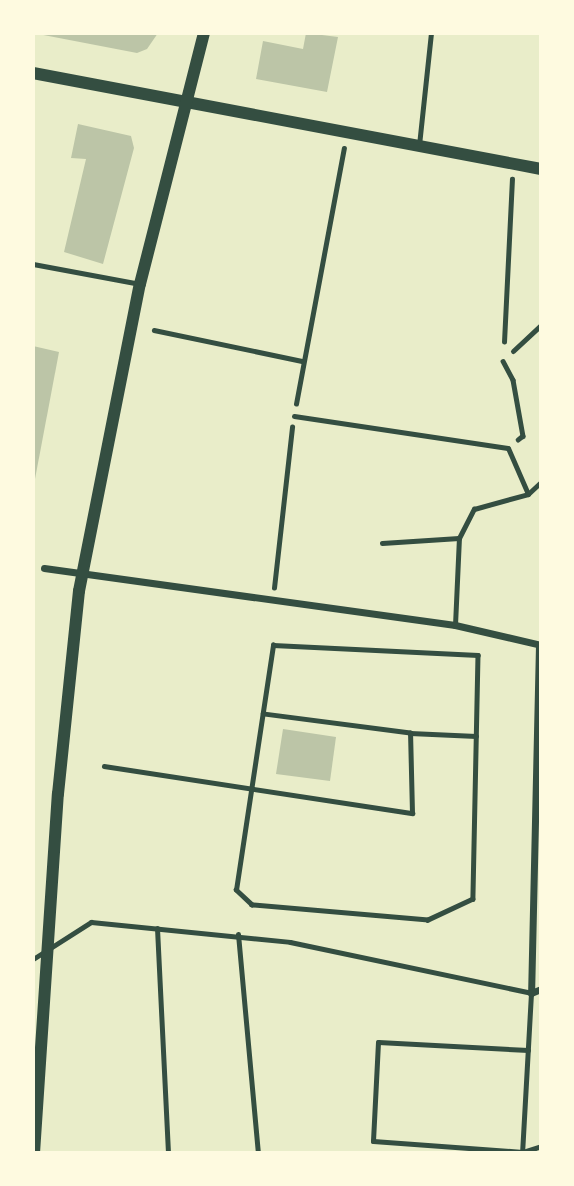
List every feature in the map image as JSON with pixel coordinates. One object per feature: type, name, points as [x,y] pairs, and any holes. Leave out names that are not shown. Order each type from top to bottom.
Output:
[{"type":"street","points":[[34,1153],[58,794],[83,571],[140,284],[205,33]]},
{"type":"street","points":[[33,73],[188,99],[224,111],[541,169]]},
{"type":"street","points":[[44,568],[83,571],[455,625],[540,645],[531,993],[541,989]]},
{"type":"lane","points":[[419,146],[431,33]]},
{"type":"lane","points":[[33,264],[140,284]]},
{"type":"lane","points":[[513,351],[541,325]]},
{"type":"lane","points":[[293,416],[508,448],[527,494]]},
{"type":"lane","points":[[455,625],[459,538],[474,509],[527,494],[541,482]]},
{"type":"lane","points":[[382,543],[459,538]]},
{"type":"lane","points":[[33,960],[91,922],[238,934],[531,993],[523,1152]]},
{"type":"lane","points":[[157,928],[168,1153]]},
{"type":"lane","points":[[238,934],[258,1153]]},
{"type":"lane","points":[[528,1050],[378,1042],[373,1141],[523,1152],[541,1146]]},
{"type":"path","points":[[273,599],[293,416],[347,133]]},
{"type":"path","points":[[508,448],[523,436],[513,380],[503,362],[513,164]]},
{"type":"path","points":[[154,330],[303,361]]},
{"type":"path","points":[[273,645],[478,656],[473,899],[428,920],[252,905],[236,890],[263,714],[273,645]]},
{"type":"path","points":[[263,714],[410,733],[477,736]]},
{"type":"path","points":[[104,765],[250,790],[412,813],[410,733]]},
{"type":"building","points":[[33,33],[158,33],[147,49],[137,53]]},
{"type":"building","points":[[306,33],[338,37],[327,92],[256,79],[263,41],[303,49]]},
{"type":"building","points":[[78,124],[131,136],[134,148],[103,264],[64,252],[86,159],[71,158]]},
{"type":"building","points":[[33,346],[59,352],[35,479],[33,479]]},
{"type":"building","points":[[283,729],[336,737],[330,781],[276,774]]}]
